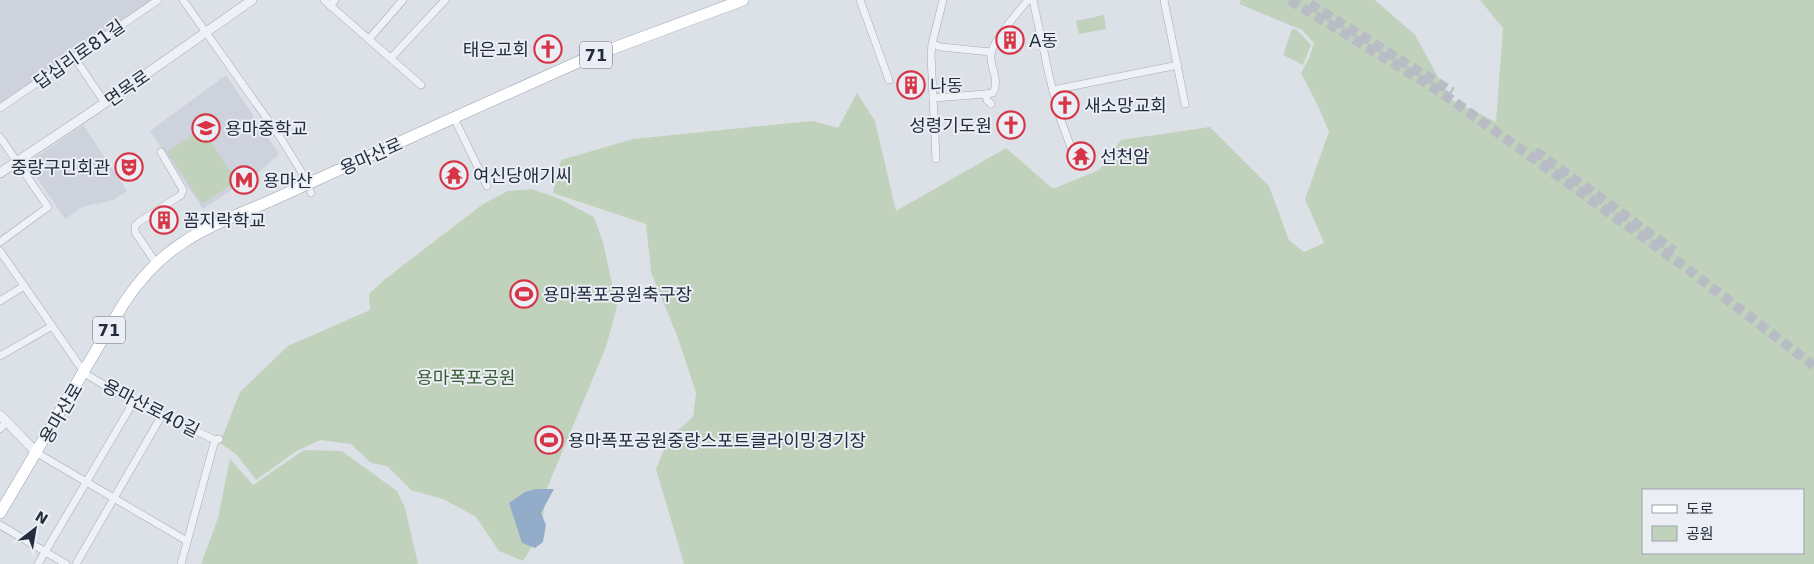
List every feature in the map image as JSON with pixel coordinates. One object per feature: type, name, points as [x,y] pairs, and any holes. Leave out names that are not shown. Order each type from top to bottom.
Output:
[{"type":"main road","name":"용마산로","points":[[0,513],[134,289],[156,263],[179,245],[206,229],[587,58],[743,0]]},
{"type":"street","name":"답십리로81길","points":[[0,108],[158,0]]},
{"type":"street","points":[[183,0],[280,137],[304,176],[311,193]]},
{"type":"street","name":"면목로","points":[[0,173],[105,103],[252,0]]},
{"type":"street","points":[[324,0],[332,3],[421,85]]},
{"type":"street","points":[[369,39],[403,0]]},
{"type":"street","points":[[391,58],[445,0]]},
{"type":"street","points":[[860,0],[889,80]]},
{"type":"street","points":[[936,159],[931,74],[932,44],[943,0]]},
{"type":"street","points":[[933,98],[993,93],[996,85],[991,52],[1009,23],[1028,0]]},
{"type":"street","points":[[1033,0],[1062,125],[1077,164]]},
{"type":"street","points":[[1164,0],[1185,104]]},
{"type":"street","points":[[932,44],[991,52]]},
{"type":"street","points":[[74,57],[105,103]]},
{"type":"street","points":[[1053,90],[1178,65]]},
{"type":"street","points":[[986,94],[987,100],[991,104]]},
{"type":"street","points":[[454,118],[487,186]]},
{"type":"street","points":[[0,136],[48,207],[0,242]]},
{"type":"street","points":[[156,263],[135,232],[135,226],[180,195],[184,190],[161,152]]},
{"type":"street","points":[[0,252],[84,373]]},
{"type":"street","points":[[0,301],[24,286]]},
{"type":"street","points":[[0,356],[52,326]]},
{"type":"street","name":"용마산로40길","points":[[84,373],[134,402],[217,440],[188,542]]},
{"type":"street","points":[[38,564],[134,402]]},
{"type":"street","points":[[76,564],[162,414]]},
{"type":"street","points":[[0,429],[3,419],[37,453],[188,542],[181,564]]},
{"type":"street","points":[[0,524],[66,564]]},
{"type":"shaded area","points":[[0,0],[154,0],[0,104]]},
{"type":"shaded area","name":"용마중학교","points":[[226,75],[279,154],[259,172],[203,209],[150,131]]},
{"type":"shaded area","points":[[83,125],[127,191],[113,200],[82,207],[65,219],[27,163]]},
{"type":"green space","points":[[1241,0],[1375,0],[1415,35],[1450,99],[1496,122],[1503,28],[1480,0],[1814,0],[1814,564],[684,564],[656,469],[669,438],[693,417],[696,393],[678,338],[651,272],[646,224],[553,193],[561,160],[633,139],[812,121],[838,128],[857,93],[875,121],[896,211],[1006,148],[1053,189],[1099,170],[1121,140],[1210,127],[1269,186],[1289,240],[1304,252],[1324,243],[1305,199],[1329,132],[1301,73],[1314,43],[1302,30],[1239,4]]},
{"type":"green space","points":[[1104,15],[1106,29],[1079,34],[1076,21]]},
{"type":"green space","points":[[1292,29],[1297,30],[1311,45],[1303,65],[1283,55]]},
{"type":"green space","points":[[202,129],[237,181],[202,204],[167,152]]},
{"type":"green space","name":"용마폭포공원","points":[[532,189],[560,199],[594,217],[603,242],[617,307],[606,347],[545,493],[542,530],[523,561],[499,551],[476,517],[443,499],[411,490],[387,466],[371,463],[351,444],[320,440],[295,452],[256,480],[237,455],[220,443],[240,392],[288,346],[370,310],[369,294],[384,280],[483,204],[508,191]]},
{"type":"green space","points":[[304,450],[342,451],[397,491],[405,508],[418,564],[201,564],[218,518],[230,459],[253,485]]},
{"type":"water","points":[[536,489],[554,489],[541,513],[546,525],[543,542],[535,548],[522,543],[509,503],[525,492]]},
{"type":"tunnel","points":[[1290,0],[1442,93],[1685,267],[1814,366]]},
{"type":"tunnel","points":[[1310,4],[1452,92]]},
{"type":"tunnel","points":[[1535,151],[1674,251]]},
{"type":"place","name":"A동","points":[[1010,40]]},
{"type":"place","name":"태은교회","points":[[548,49]]},
{"type":"place","name":"나동","points":[[911,85]]},
{"type":"place","name":"새소망교회","points":[[1065,105]]},
{"type":"place","name":"성령기도원","points":[[1011,125]]},
{"type":"place","name":"용마중학교","points":[[206,128]]},
{"type":"place","name":"선천암","points":[[1081,156]]},
{"type":"place","name":"중랑구민회관","points":[[129,167]]},
{"type":"place","name":"여신당애기씨","points":[[454,175]]},
{"type":"place","name":"용마산","points":[[244,180]]},
{"type":"place","name":"꼼지락학교","points":[[164,220]]},
{"type":"place","name":"용마폭포공원축구장","points":[[524,294]]},
{"type":"place","name":"용마폭포공원중랑스포트클라이밍경기장","points":[[549,440]]}]
